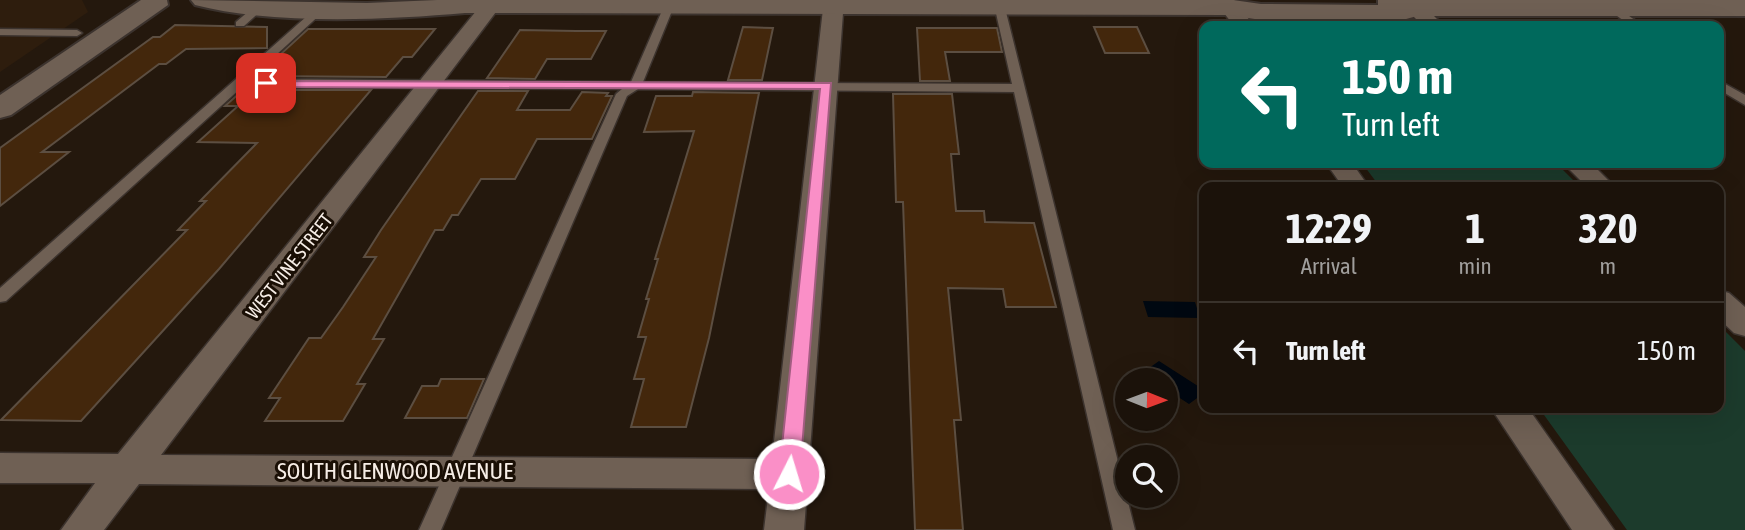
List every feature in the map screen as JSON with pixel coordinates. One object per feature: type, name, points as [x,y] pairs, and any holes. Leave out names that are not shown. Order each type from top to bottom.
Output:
[{"type":"main road","points":[[0,110],[86,39],[120,4],[134,0]]},
{"type":"main road","points":[[0,85],[155,5],[154,0]]},
{"type":"main road","points":[[204,0],[245,12]]},
{"type":"main road","points":[[437,0],[669,6],[999,4],[1261,12],[1399,13],[1427,8],[1606,4],[1745,8]]},
{"type":"main road","points":[[86,39],[172,10],[416,10],[483,3]]},
{"type":"street","name":"WEST VINE STREET","points":[[80,530],[430,86],[483,3]]},
{"type":"street","points":[[784,530],[833,3]]},
{"type":"street","points":[[1581,168],[1597,182]]},
{"type":"street","points":[[1724,306],[1745,325]]},
{"type":"street","points":[[1512,413],[1594,530]]},
{"type":"street","name":"SOUTH GLENWOOD AVENUE","points":[[0,468],[789,474]]},
{"type":"lane","points":[[999,4],[1124,530]]},
{"type":"lane","points":[[1606,4],[1631,21]]},
{"type":"lane","points":[[430,530],[622,94],[635,86],[669,6]]},
{"type":"lane","points":[[0,297],[319,11]]},
{"type":"lane","points":[[0,32],[86,39]]},
{"type":"lane","points":[[239,83],[1020,88]]},
{"type":"lane","points":[[1724,87],[1745,101]]},
{"type":"shaded area","points":[[0,0],[82,0],[88,12],[0,72]]},
{"type":"shaded area","points":[[1143,301],[1195,302],[1199,315],[1199,318],[1148,317]]},
{"type":"shaded area","points":[[1159,361],[1170,368],[1149,368]]},
{"type":"shaded area","points":[[1178,373],[1199,387],[1199,397],[1189,404],[1178,397]]},
{"type":"green space","points":[[1366,168],[1561,168],[1575,182],[1376,182]]},
{"type":"green space","points":[[1724,330],[1745,351],[1745,530],[1627,530],[1543,413],[1724,413]]},
{"type":"building","points":[[175,25],[267,27],[267,48],[186,49],[166,64],[159,64],[42,152],[69,152],[0,206],[0,148],[153,37],[160,37]]},
{"type":"building","points":[[743,27],[773,28],[762,80],[728,80]]},
{"type":"building","points":[[1094,27],[1137,27],[1149,53],[1105,53]]},
{"type":"building","points":[[917,28],[997,28],[1002,52],[945,52],[950,81],[920,81]]},
{"type":"building","points":[[308,29],[435,29],[412,57],[403,57],[386,77],[257,76]]},
{"type":"building","points":[[520,30],[606,31],[591,59],[547,59],[535,79],[487,78]]},
{"type":"building","points":[[243,90],[371,90],[219,269],[81,421],[1,420],[187,230],[178,230],[206,201],[200,201],[257,143],[198,142],[238,106],[225,106]]},
{"type":"building","points":[[478,91],[528,91],[517,110],[570,110],[582,92],[608,93],[606,96],[612,96],[592,139],[537,139],[515,179],[481,179],[458,215],[452,215],[443,230],[435,230],[373,339],[384,339],[357,384],[365,384],[343,421],[265,421],[280,398],[269,398],[309,338],[321,338],[343,307],[376,257],[364,257]]},
{"type":"building","points":[[693,92],[759,93],[709,338],[686,427],[631,427],[644,379],[634,379],[646,337],[638,337],[649,299],[646,299],[658,259],[655,259],[694,131],[644,132],[656,96],[692,96]]},
{"type":"building","points":[[893,94],[952,94],[959,154],[951,154],[956,211],[984,211],[985,222],[1034,223],[1056,307],[1006,307],[1003,289],[948,288],[961,420],[954,420],[963,530],[915,530],[903,202],[896,202]]},
{"type":"building","points":[[441,379],[484,379],[467,418],[405,418],[422,386],[438,386]]},
{"type":"route","points":[[266,83],[430,86],[826,85],[789,474]]}]
